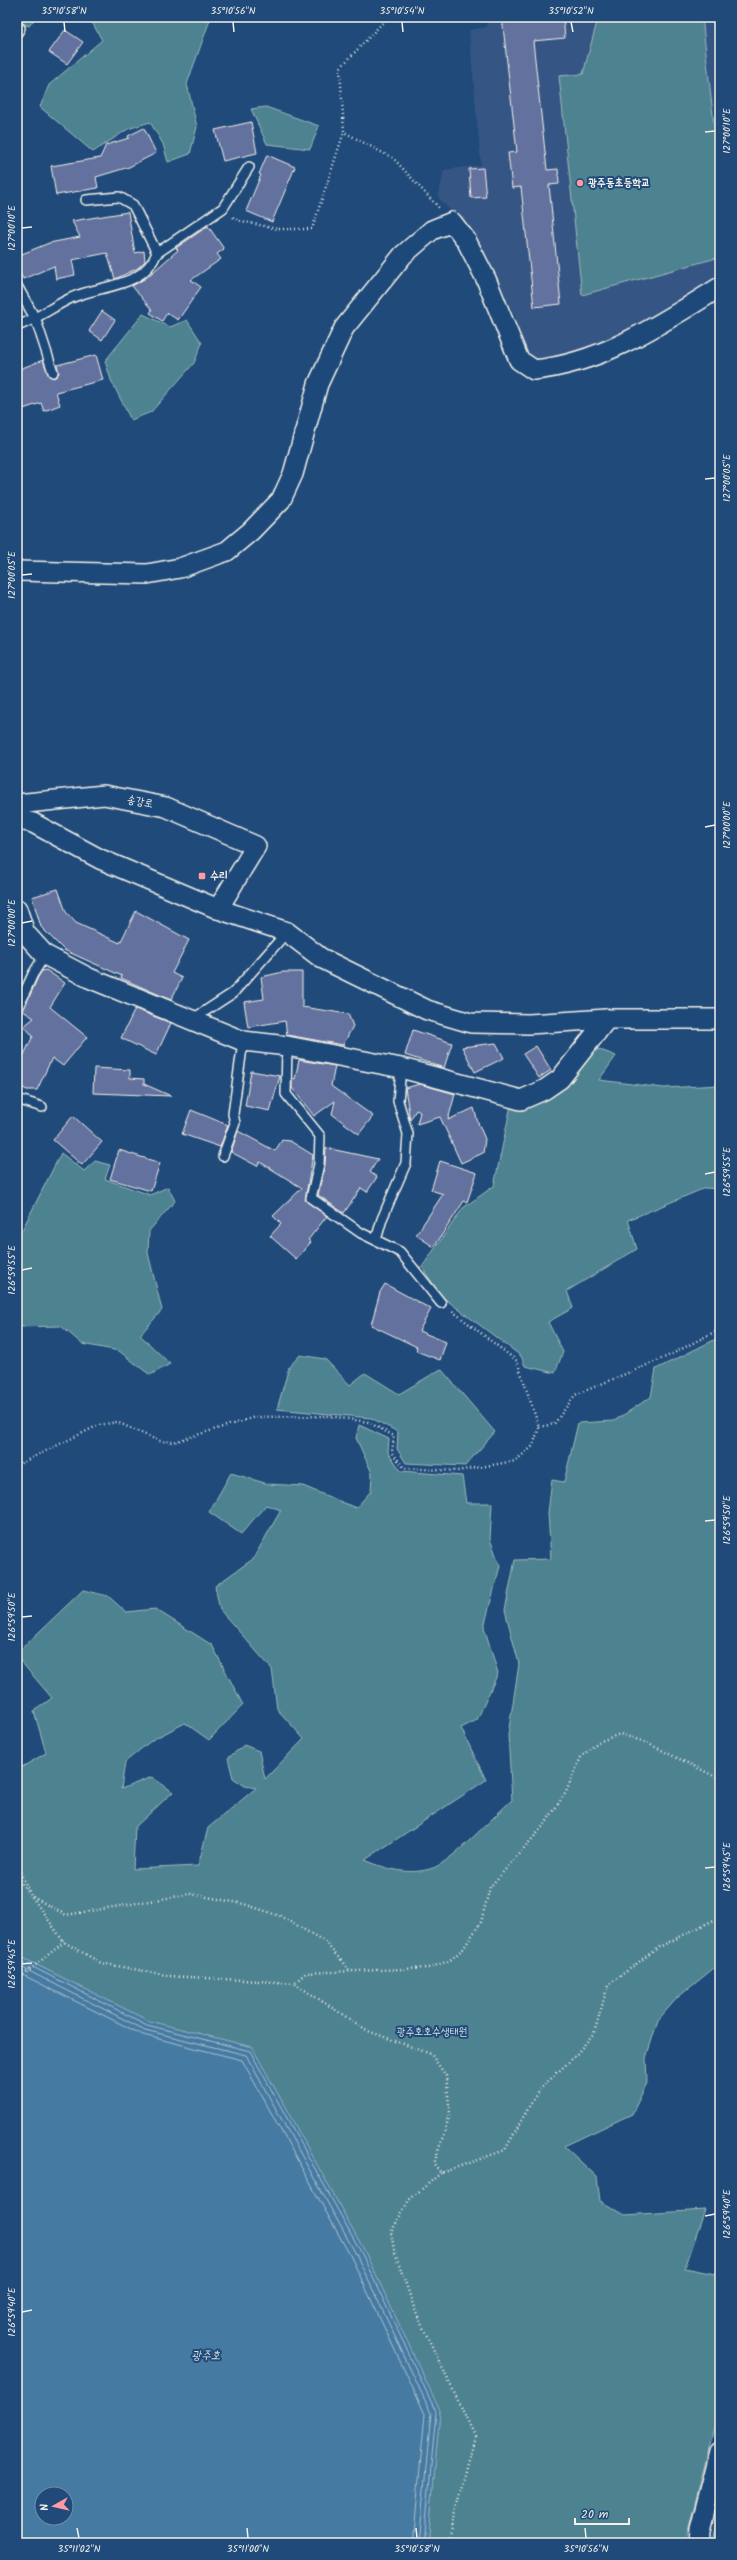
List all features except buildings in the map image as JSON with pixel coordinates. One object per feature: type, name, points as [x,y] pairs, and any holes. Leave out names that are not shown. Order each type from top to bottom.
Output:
[{"type":"street","points":[[17,571],[147,574],[180,568],[227,551],[251,531],[281,500],[293,474],[318,384],[344,328],[403,255],[432,230],[452,222],[466,240],[486,279],[519,360],[534,370],[555,368],[581,360],[645,334],[720,288]]},
{"type":"street","name":"송강로","points":[[17,804],[104,795],[166,806],[256,846],[218,909]]},
{"type":"street","points":[[17,819],[33,823],[100,859],[218,909],[287,932],[328,962],[427,1010],[471,1023],[529,1024],[607,1019],[720,1019]]},
{"type":"street","points":[[17,909],[25,933],[46,955],[89,978],[243,1041],[287,1046],[401,1068],[521,1100],[544,1090],[560,1079],[607,1019]]},
{"type":"street","points":[[699,2543],[700,2529],[720,2451]]},
{"type":"lane","points":[[17,326],[36,320],[72,298],[130,282],[152,265],[157,253],[223,208],[249,167]]},
{"type":"lane","points":[[86,200],[119,197],[133,205],[157,253]]},
{"type":"lane","points":[[17,286],[36,320],[53,372]]},
{"type":"lane","points":[[193,1020],[233,993],[287,932]]},
{"type":"lane","points":[[17,1009],[32,974],[46,955]]},
{"type":"lane","points":[[224,1156],[235,1123],[233,1114],[243,1041]]},
{"type":"lane","points":[[287,1046],[286,1094],[320,1136],[318,1164],[311,1198],[361,1233],[400,1252],[440,1303]]},
{"type":"lane","points":[[376,1240],[382,1219],[406,1163],[408,1134],[398,1101],[401,1068]]},
{"type":"lane","points":[[17,1099],[42,1107]]},
{"type":"path","points":[[223,208],[237,220],[277,229],[312,229],[344,132],[340,68],[388,17]]},
{"type":"path","points":[[344,132],[394,159],[452,222]]},
{"type":"path","points":[[17,1465],[99,1425],[117,1422],[159,1441],[174,1442],[255,1417],[329,1416],[368,1422],[394,1436],[392,1452],[404,1468],[457,1471],[515,1461],[534,1446],[539,1427],[517,1361],[440,1303]]},
{"type":"path","points":[[539,1427],[554,1424],[575,1395],[666,1357],[720,1329]]},
{"type":"path","points":[[294,1983],[306,1973],[428,1968],[449,1961],[463,1948],[481,1922],[490,1887],[545,1824],[566,1792],[581,1757],[598,1742],[620,1734],[645,1742],[720,1779]]},
{"type":"path","points":[[17,1865],[30,1896],[66,1915],[191,1894],[244,1904],[280,1916],[324,1941],[352,1972]]},
{"type":"path","points":[[17,1877],[64,1942],[101,1963],[171,1976],[294,1983],[368,2031],[431,2054],[446,2076],[450,2114],[434,2164],[440,2173]]},
{"type":"path","points":[[447,2543],[475,2436],[416,2313],[394,2250],[391,2232],[409,2200],[440,2173],[505,2150],[538,2091],[575,2056],[594,2033],[608,1985],[659,1947],[720,1917]]},
{"type":"path","points":[[17,1980],[64,1942]]},
{"type":"shaded area","name":"광주동초등학교","points":[[486,17],[718,17],[720,280],[646,326],[548,363],[533,359],[523,345],[514,314],[477,240],[438,197],[444,170],[481,165],[469,30],[487,27]]},
{"type":"green space","points":[[17,17],[36,17],[29,26],[17,21]]},
{"type":"green space","points":[[89,17],[211,17],[187,84],[197,127],[190,154],[168,162],[163,144],[150,122],[128,129],[93,152],[40,107],[49,85],[102,40]]},
{"type":"green space","points":[[702,17],[720,178],[720,257],[582,295],[559,76],[583,74],[597,22]]},
{"type":"green space","points":[[266,107],[319,126],[310,149],[267,144],[251,109]]},
{"type":"green space","points":[[143,314],[170,327],[187,320],[202,343],[194,363],[151,412],[131,420],[111,380],[105,361]]},
{"type":"green space","points":[[598,1049],[616,1056],[599,1080],[664,1088],[720,1085],[720,1189],[705,1188],[628,1220],[637,1249],[567,1291],[573,1308],[548,1322],[563,1352],[555,1373],[525,1366],[521,1356],[441,1296],[422,1267],[463,1208],[494,1186],[511,1105],[530,1107],[555,1090]]},
{"type":"green space","points":[[61,1153],[84,1171],[95,1161],[110,1165],[105,1179],[150,1195],[168,1187],[175,1201],[149,1231],[148,1253],[162,1310],[140,1335],[170,1364],[150,1375],[119,1351],[82,1344],[61,1326],[17,1327],[17,1240]]},
{"type":"green space","name":"광주호호수생태원","points":[[720,1337],[720,1967],[714,1968],[677,1998],[658,2020],[646,2058],[647,2083],[632,2114],[564,2146],[597,2177],[600,2201],[625,2215],[705,2210],[685,2268],[720,2275],[720,2403],[685,2543],[428,2543],[440,2411],[364,2250],[252,2047],[149,2021],[17,1955],[17,1770],[46,1753],[34,1711],[52,1698],[17,1657],[17,1653],[83,1590],[108,1596],[126,1612],[155,1609],[212,1645],[243,1705],[209,1740],[185,1723],[152,1740],[125,1762],[121,1789],[152,1777],[173,1792],[135,1827],[133,1869],[198,1866],[208,1828],[256,1788],[245,1786],[233,1778],[228,1758],[244,1745],[259,1751],[265,1779],[304,1739],[277,1709],[272,1669],[220,1610],[215,1586],[253,1559],[281,1510],[266,1505],[241,1534],[209,1512],[231,1473],[268,1484],[303,1486],[356,1508],[371,1491],[372,1473],[356,1438],[359,1425],[389,1439],[388,1452],[401,1471],[462,1476],[466,1503],[492,1503],[490,1539],[500,1566],[484,1627],[498,1673],[477,1720],[461,1728],[486,1780],[365,1860],[390,1869],[398,1870],[416,1871],[433,1868],[441,1864],[462,1848],[512,1800],[508,1735],[519,1664],[505,1610],[515,1560],[551,1559],[548,1513],[552,1480],[564,1482],[578,1423],[614,1421],[651,1397],[656,1369]]},
{"type":"green space","points":[[300,1355],[325,1359],[350,1385],[365,1373],[399,1394],[441,1369],[495,1432],[465,1466],[406,1463],[397,1449],[398,1432],[371,1418],[277,1409],[289,1367]]},
{"type":"green space","points":[[720,2503],[720,2543],[711,2543]]},
{"type":"water","name":"광주호","points":[[17,1955],[149,2021],[252,2047],[364,2250],[440,2411],[428,2543],[17,2543]]},
{"type":"place","name":"광주동초등학교","points":[[580,183]]},
{"type":"place","name":"수리","points":[[202,876]]}]
